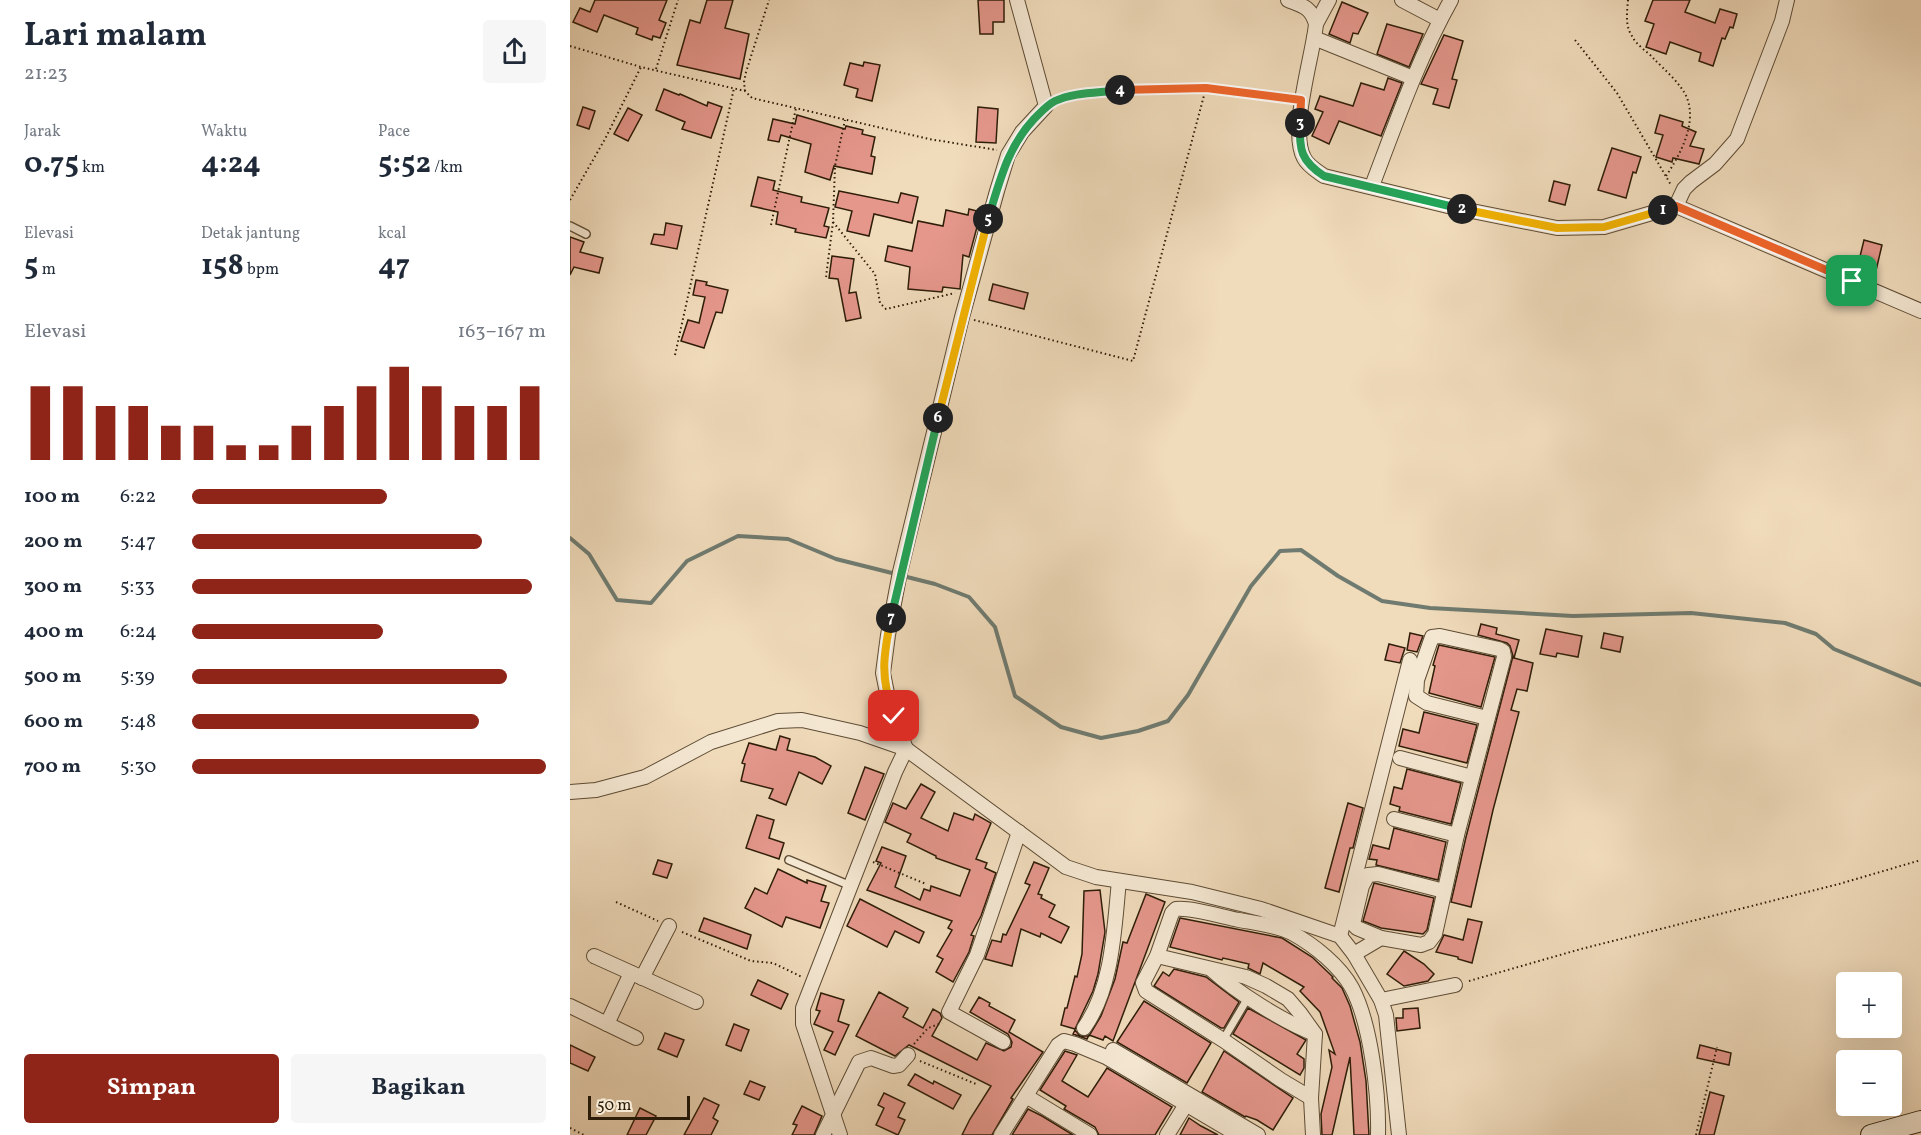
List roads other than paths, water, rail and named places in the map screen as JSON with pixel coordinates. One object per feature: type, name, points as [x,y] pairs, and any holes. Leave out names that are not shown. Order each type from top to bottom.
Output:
[{"type":"main road","points":[[1871,1135],[1921,1121]]},
{"type":"street","points":[[840,1135],[803,1024],[803,1008],[906,749],[889,703],[883,673],[900,572],[984,232],[1008,155],[1022,132],[1046,106],[1017,0]]},
{"type":"street","points":[[1288,0],[1307,8],[1313,14],[1316,24]]},
{"type":"street","points":[[1329,0],[1316,24],[1301,100],[1299,140],[1303,157],[1312,168],[1324,176],[1452,207],[1557,228],[1604,227],[1678,202],[1691,182],[1715,164],[1737,139],[1782,21],[1787,0]]},
{"type":"street","points":[[1402,0],[1440,20]]},
{"type":"street","points":[[1372,186],[1413,78],[1451,0]]},
{"type":"street","points":[[1314,38],[1413,78]]},
{"type":"street","points":[[1678,202],[1921,311]]},
{"type":"street","points":[[1444,891],[1378,874],[1368,875],[1362,886],[1353,924],[1381,938],[1421,945],[1429,942],[1435,934],[1457,834],[1504,657],[1503,651],[1440,636],[1432,637],[1417,680],[1416,696],[1427,703],[1487,718]]},
{"type":"street","points":[[1340,936],[1410,660]]},
{"type":"street","points":[[570,792],[596,790],[645,777],[711,742],[778,721],[802,720],[860,734],[906,749],[1066,867],[1096,877],[1192,892],[1261,909],[1340,936],[1354,954],[1381,1000],[1386,1015],[1399,1135]]},
{"type":"street","points":[[1400,758],[1472,777]]},
{"type":"street","points":[[1394,819],[1457,834]]},
{"type":"street","points":[[1003,1042],[949,1012],[977,955],[1019,832]]},
{"type":"street","points":[[1084,1028],[1093,1015],[1108,965],[1119,881]]},
{"type":"street","points":[[1311,1098],[1146,991],[1143,983],[1157,956],[1172,913],[1179,909],[1256,923],[1290,932],[1318,951],[1351,987],[1361,1010],[1374,1065],[1378,1135]]},
{"type":"street","points":[[607,1024],[669,926]]},
{"type":"street","points":[[1354,954],[1381,938]]},
{"type":"street","points":[[594,956],[696,1002]]},
{"type":"street","points":[[1157,956],[1246,977],[1288,999],[1314,1034],[1311,1098],[1313,1135]]},
{"type":"street","points":[[1211,969],[1227,984],[1298,1028],[1314,1034]]},
{"type":"street","points":[[1381,1000],[1455,985]]},
{"type":"street","points":[[570,1006],[636,1038]]},
{"type":"street","points":[[1001,1135],[1058,1046],[1064,1041],[1106,1057],[1112,1049],[1238,1135]]},
{"type":"street","points":[[824,1135],[859,1062],[871,1058],[893,1066],[899,1065],[908,1055]]},
{"type":"street","points":[[1026,1096],[1090,1135]]},
{"type":"street","points":[[1167,1135],[1188,1100]]},
{"type":"street","points":[[1188,1100],[1258,1135]]},
{"type":"lane","points":[[570,226],[586,234]]},
{"type":"lane","points":[[789,860],[851,886]]},
{"type":"lane","points":[[1222,1040],[1248,996]]},
{"type":"waterway","points":[[570,538],[589,554],[617,600],[651,603],[687,561],[738,536],[788,539],[836,559],[896,574]]},
{"type":"waterway","points":[[903,576],[935,584],[969,597],[995,627],[1015,696],[1061,727],[1101,738],[1138,731],[1168,721],[1188,695],[1251,586],[1280,551],[1301,550],[1338,576],[1382,601],[1430,608],[1573,616],[1691,613],[1785,623],[1816,634],[1834,649],[1921,685]]}]
